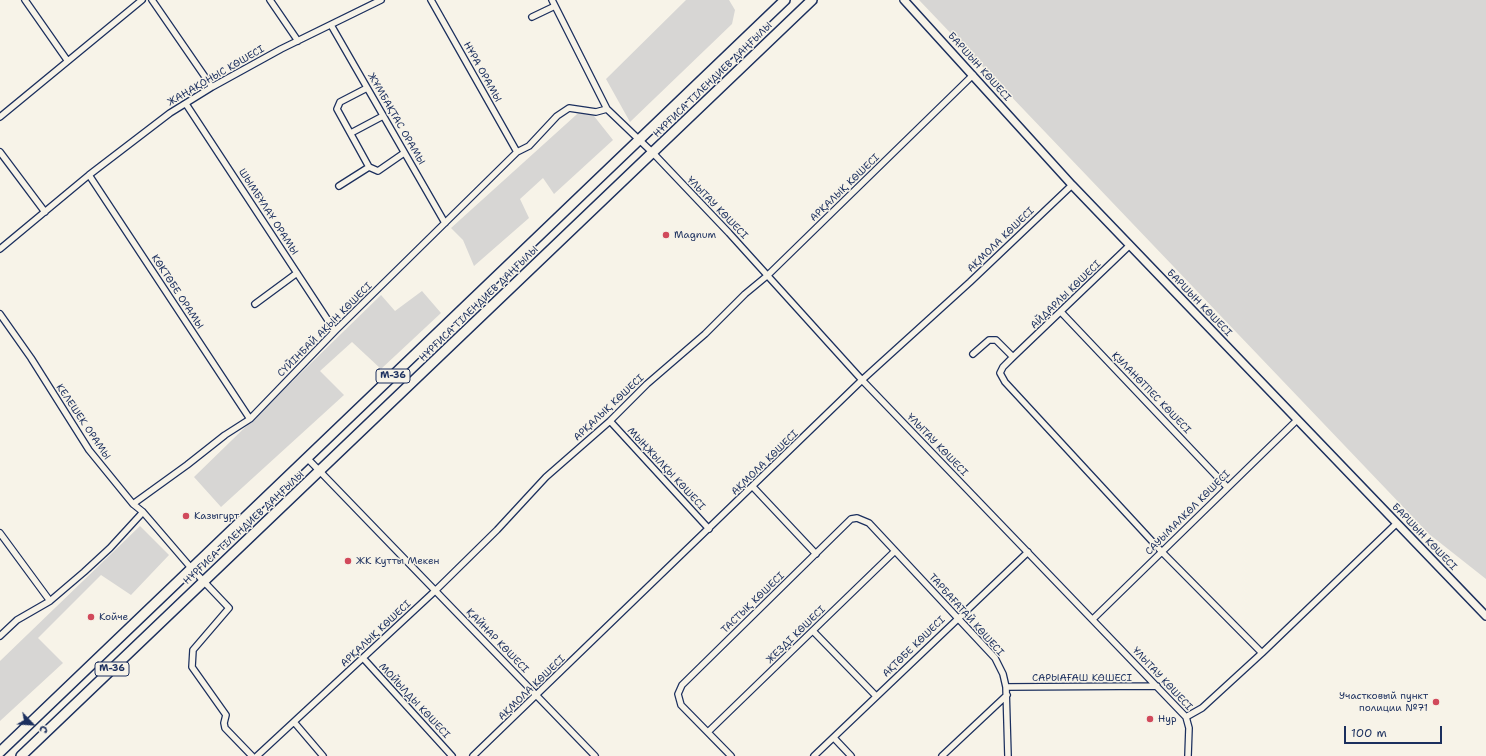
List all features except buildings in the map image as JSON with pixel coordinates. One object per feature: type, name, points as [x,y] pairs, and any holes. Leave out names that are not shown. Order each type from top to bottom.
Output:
[{"type":"main road","name":"НҰРҒИСА ТІЛЕНДИЕВ ДАҢҒЫЛЫ","points":[[0,752],[785,0]]},
{"type":"main road","name":"НҰРҒИСА ТІЛЕНДИЕВ ДАҢҒЫЛЫ","points":[[21,756],[320,472],[812,0]]},
{"type":"street","points":[[25,0],[67,60]]},
{"type":"street","points":[[0,117],[67,60],[142,0]]},
{"type":"street","points":[[152,0],[212,87]]},
{"type":"street","points":[[270,0],[298,41]]},
{"type":"street","name":"ЖАҢАҚОНЫС КӨШЕСІ","points":[[0,249],[89,175],[170,113],[212,87],[298,41],[381,0]]},
{"type":"street","name":"НҰРА ОРАМЫ","points":[[431,0],[517,152]]},
{"type":"street","name":"ҰЛЫТАУ КӨШЕСІ","points":[[552,0],[607,109],[653,153],[768,275],[862,380],[1186,716],[1189,728],[1188,756]]},
{"type":"street","name":"БАРШЫН КӨШЕСІ","points":[[904,0],[1072,185],[1486,616]]},
{"type":"street","points":[[532,17],[555,6]]},
{"type":"street","name":"ЖҰМБАҚТАС ОРАМЫ","points":[[331,25],[445,223]]},
{"type":"street","name":"АРҚАЛЫҚ КӨШЕСІ","points":[[257,756],[436,590],[498,530],[546,477],[610,421],[647,384],[705,334],[745,294],[768,275],[972,74]]},
{"type":"street","points":[[367,88],[340,102],[338,109],[369,167],[378,171],[404,153]]},
{"type":"street","name":"ШЫМБҰЛАҰ ОРАМЫ","points":[[186,104],[335,331]]},
{"type":"street","name":"СҮЙІНБАЙ АҚЫН КӨШЕСІ","points":[[133,504],[187,465],[225,435],[250,420],[335,331],[517,152],[529,146],[564,110],[574,108],[596,112],[607,109]]},
{"type":"street","points":[[350,133],[383,116]]},
{"type":"street","points":[[0,152],[45,212]]},
{"type":"street","points":[[339,186],[369,167]]},
{"type":"street","name":"КӨКТӨБЕ ОРАМЫ","points":[[89,175],[250,420]]},
{"type":"street","name":"АҚМОЛА КӨШЕСІ","points":[[473,756],[710,529],[862,380],[970,282],[1072,185]]},
{"type":"street","name":"АЙДАРЛЫ КӨШЕСІ","points":[[1130,245],[1013,357],[1003,367],[1000,373],[1005,382],[1162,552]]},
{"type":"street","points":[[255,304],[297,273]]},
{"type":"street","name":"ҚУЛАНӨТПЕС КӨШЕСІ","points":[[1061,312],[1227,487]]},
{"type":"street","name":"КЕЛЕШЕК ОРАМЫ","points":[[0,314],[31,358],[89,450],[133,504],[144,512],[192,569],[229,608],[193,650],[192,667],[226,715],[224,723],[226,728],[252,756]]},
{"type":"street","points":[[973,354],[989,340],[996,340],[1013,357]]},
{"type":"street","name":"САУЫМАЛКӨЛ КӨШЕСІ","points":[[1093,619],[1297,420]]},
{"type":"street","name":"МЫҢЖЫЛҚЫ КӨШЕСІ","points":[[610,421],[710,529]]},
{"type":"street","name":"ҚАЙНАР КӨШЕСІ","points":[[307,458],[595,756]]},
{"type":"street","points":[[753,487],[816,554]]},
{"type":"street","points":[[0,636],[17,620],[50,600],[110,548],[144,512]]},
{"type":"street","name":"ТАСТЫҚ КӨШЕСІ","points":[[708,732],[681,704],[678,694],[682,685],[851,519]]},
{"type":"street","name":"ТАРБАҒАТАЙ КӨШЕСІ","points":[[851,519],[863,520],[869,523],[995,658],[1003,674],[1006,687],[1008,756]]},
{"type":"street","points":[[1186,716],[1202,708],[1262,653],[1396,524]]},
{"type":"street","points":[[0,533],[50,600]]},
{"type":"street","name":"ЖЕЗДІ КӨШЕСІ","points":[[708,732],[895,551]]},
{"type":"street","name":"АҚТӨБЕ КӨШЕСІ","points":[[814,756],[1028,552]]},
{"type":"street","points":[[1162,552],[1262,653]]},
{"type":"street","points":[[813,631],[876,696]]},
{"type":"street","name":"МОЙЫЛДЫ КӨШЕСІ","points":[[363,658],[452,756]]},
{"type":"street","name":"САРЫАҒАШ КӨШЕСІ","points":[[1006,687],[1157,686]]},
{"type":"street","points":[[942,756],[1007,695]]},
{"type":"street","points":[[294,722],[323,756]]},
{"type":"street","points":[[708,732],[731,756]]},
{"type":"street","points":[[834,738],[851,756]]},
{"type":"shaded area","points":[[686,0],[729,0],[735,10],[732,24],[630,122],[606,79]]},
{"type":"shaded area","points":[[919,0],[1486,0],[1486,579],[1429,534]]},
{"type":"shaded area","points":[[586,106],[613,140],[554,194],[543,178],[520,199],[529,218],[474,266],[463,240],[451,228]]},
{"type":"shaded area","points":[[422,291],[441,313],[381,369],[352,342],[320,371],[344,395],[221,507],[194,477],[381,295],[395,311]]},
{"type":"shaded area","points":[[140,526],[169,555],[131,595],[101,575],[38,638],[63,663],[0,721],[0,661]]},
{"type":"place","name":"Magnum","points":[[666,235]]},
{"type":"place","name":"Казыгурт","points":[[186,516]]},
{"type":"place","name":"ЖК Кутты Мекен","points":[[348,561]]},
{"type":"place","name":"Койче","points":[[91,617]]},
{"type":"place","name":"Участковый пункт полиции №71","points":[[1436,702]]},
{"type":"place","name":"Нур","points":[[1150,719]]}]
